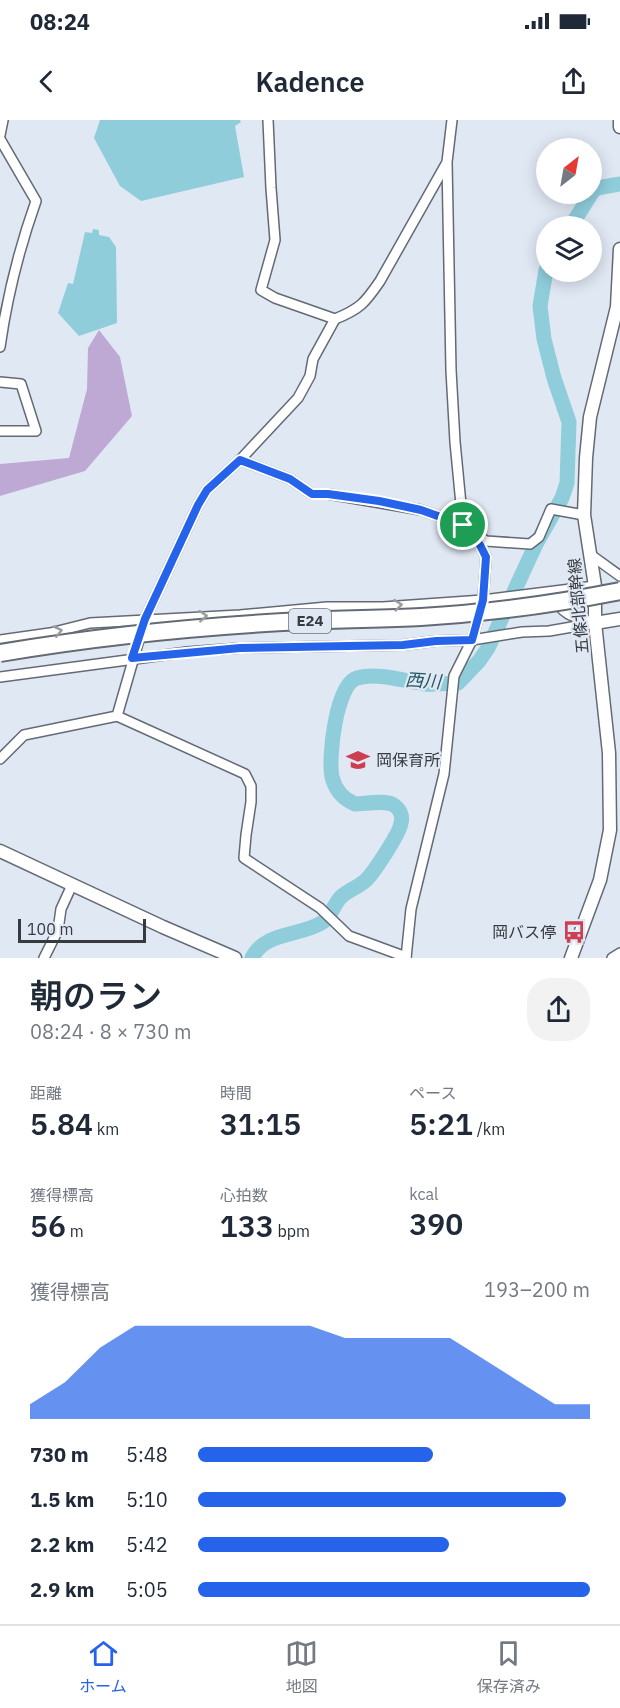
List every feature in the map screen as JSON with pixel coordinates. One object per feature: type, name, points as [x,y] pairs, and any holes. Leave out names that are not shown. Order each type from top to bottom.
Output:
[{"type":"highway","name":"E24","points":[[0,653],[92,639],[189,629],[495,611],[620,591]]},
{"type":"street","points":[[0,347],[2,312],[36,201],[0,137],[3,120]]},
{"type":"street","points":[[268,120],[275,240],[261,290],[276,298],[334,319]]},
{"type":"street","points":[[0,759],[24,735],[117,716],[245,774],[251,786],[251,802],[244,858],[320,908],[349,936],[406,958],[411,909],[444,774],[454,676],[472,640],[483,600],[486,557],[480,545],[463,525],[455,442],[451,370],[447,162],[452,120]]},
{"type":"street","points":[[620,120],[620,127]]},
{"type":"street","points":[[117,716],[145,619],[198,505],[207,490],[240,460],[298,398],[310,376],[313,359],[334,319],[354,311],[367,300],[447,162]]},
{"type":"street","name":"五條北部幹線","points":[[571,958],[600,880],[610,830],[609,753],[595,623],[595,586],[584,515],[590,417],[617,307],[620,249]]},
{"type":"street","points":[[0,285],[11,287]]},
{"type":"street","points":[[0,382],[21,384],[36,431],[0,431]]},
{"type":"street","points":[[240,460],[290,479],[312,494],[379,501],[421,510],[463,525],[486,541],[530,544],[539,537],[551,509],[584,515]]},
{"type":"street","points":[[591,555],[620,576]]},
{"type":"street","points":[[0,640],[51,633],[90,623],[240,615],[327,607],[383,607],[483,600],[595,586]]},
{"type":"street","points":[[552,590],[560,609],[595,623]]},
{"type":"street","points":[[0,677],[132,658],[240,648],[403,645],[472,640],[522,632],[549,631],[620,619]]},
{"type":"street","points":[[0,851],[235,958]]},
{"type":"street","points":[[44,958],[58,930],[61,909],[72,885]]},
{"type":"street","points":[[612,958],[620,953]]},
{"type":"shaded area","points":[[99,330],[120,357],[132,416],[85,471],[0,496],[0,464],[69,458],[87,389],[88,348]]},
{"type":"water","points":[[100,120],[240,120],[241,122],[235,126],[244,177],[141,201],[120,186],[94,138]]},
{"type":"water","points":[[93,229],[99,230],[99,235],[109,237],[116,247],[117,323],[79,336],[58,313],[68,283],[73,284],[85,232],[92,233]]},
{"type":"waterway","name":"西川","points":[[602,187],[620,184]]},
{"type":"waterway","name":"西川","points":[[577,216],[585,204]]},
{"type":"waterway","name":"西川","points":[[252,958],[265,943],[314,927],[326,920],[342,896],[369,877],[386,853],[402,820],[400,811],[391,804],[351,802],[343,796],[333,781],[331,754],[335,723],[344,693],[350,683],[365,676],[425,684],[458,683],[488,648],[536,544],[562,498],[567,483],[569,422],[544,339],[540,306],[544,282]]},
{"type":"place","name":"岡保育所","points":[[358,760]]},
{"type":"place","name":"岡バス停","points":[[574,932]]},
{"type":"route","points":[[240,460],[290,479],[312,494],[379,501],[421,510],[463,525],[480,545],[486,557],[483,600],[472,640],[403,645],[240,648],[132,658],[145,619],[198,505],[207,490],[240,460]]}]
